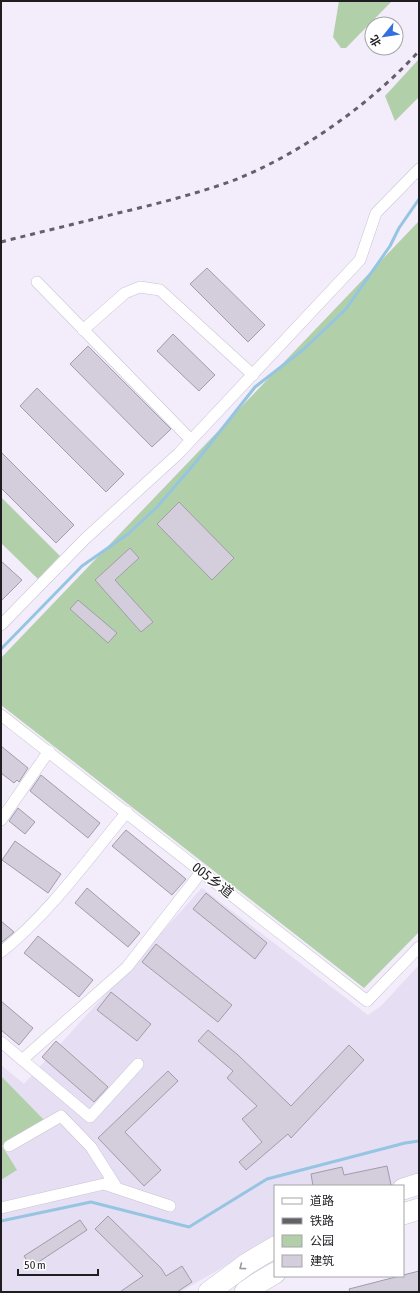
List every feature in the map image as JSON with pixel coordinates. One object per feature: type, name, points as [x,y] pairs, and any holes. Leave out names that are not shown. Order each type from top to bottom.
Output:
[{"type":"highway","points":[[404,1189],[419,1184]]},
{"type":"highway","points":[[404,1214],[419,1209]]},
{"type":"highway","points":[[209,1292],[248,1263],[274,1248]]},
{"type":"highway","points":[[245,1292],[274,1274]]},
{"type":"street","points":[[1,625],[85,539],[178,454],[360,260],[376,213],[419,169]]},
{"type":"street","points":[[37,282],[191,440]]},
{"type":"street","points":[[83,330],[125,293],[140,287],[160,290],[253,375]]},
{"type":"street","name":"005乡道","points":[[1,715],[367,1001],[419,948]]},
{"type":"street","points":[[1,820],[49,751]]},
{"type":"street","points":[[1,952],[15,941],[63,890],[127,812]]},
{"type":"street","points":[[22,1060],[127,967],[202,871]]},
{"type":"street","points":[[1,1042],[90,1117],[138,1064]]},
{"type":"street","points":[[9,1146],[61,1116],[91,1147],[117,1188]]},
{"type":"street","points":[[1,1208],[104,1184],[170,1206]]},
{"type":"shaded area","points":[[202,888],[368,1015],[381,1006],[419,965],[419,1181],[404,1186],[274,1185],[274,1238],[180,1292],[1,1292],[1,1065],[24,1084]]},
{"type":"green space","points":[[339,1],[392,1],[377,16],[364,16],[364,30],[346,48],[341,48],[333,37]]},
{"type":"green space","points":[[419,59],[419,97],[395,121],[385,96]]},
{"type":"green space","points":[[419,221],[419,932],[364,988],[1,705],[1,658]]},
{"type":"green space","points":[[1,497],[60,556],[38,579],[1,543]]},
{"type":"green space","points":[[1,1076],[45,1121],[2,1146],[17,1170],[1,1180]]},
{"type":"building","points":[[207,268],[265,325],[248,342],[190,284]]},
{"type":"building","points":[[173,334],[215,375],[199,391],[157,351]]},
{"type":"building","points":[[88,346],[171,429],[152,447],[70,364]]},
{"type":"building","points":[[37,388],[124,474],[106,492],[20,406]]},
{"type":"building","points":[[1,452],[74,525],[56,543],[1,488]]},
{"type":"building","points":[[179,502],[234,558],[212,580],[157,524]]},
{"type":"building","points":[[130,548],[139,558],[115,580],[153,622],[141,632],[95,580]]},
{"type":"building","points":[[1,561],[22,580],[1,601]]},
{"type":"building","points":[[78,600],[117,633],[108,643],[70,609]]},
{"type":"building","points":[[1,746],[28,768],[19,782],[17,780],[14,783],[1,773]]},
{"type":"building","points":[[41,775],[100,823],[88,838],[30,791]]},
{"type":"building","points":[[18,808],[35,822],[25,834],[9,821]]},
{"type":"building","points":[[126,830],[186,879],[172,895],[112,846]]},
{"type":"building","points":[[15,841],[61,874],[48,893],[2,860]]},
{"type":"building","points":[[87,888],[140,933],[128,947],[75,903]]},
{"type":"building","points":[[206,893],[267,943],[255,959],[193,909]]},
{"type":"building","points":[[1,921],[14,932],[1,943]]},
{"type":"building","points":[[38,936],[93,980],[79,997],[24,953]]},
{"type":"building","points":[[156,944],[232,1005],[218,1022],[142,962]]},
{"type":"building","points":[[111,992],[151,1024],[137,1041],[97,1010]]},
{"type":"building","points":[[1,1001],[33,1028],[19,1045],[1,1030]]},
{"type":"building","points":[[208,1030],[238,1055],[291,1106],[349,1045],[364,1060],[291,1138],[288,1134],[246,1170],[239,1162],[262,1142],[242,1119],[257,1106],[227,1078],[233,1071],[198,1041]]},
{"type":"building","points":[[56,1041],[108,1087],[94,1102],[42,1057]]},
{"type":"building","points":[[168,1071],[178,1081],[125,1132],[161,1170],[144,1186],[98,1138]]},
{"type":"building","points":[[387,1166],[391,1185],[313,1185],[311,1174],[342,1167],[344,1175]]},
{"type":"building","points":[[108,1216],[161,1268],[166,1276],[182,1266],[192,1282],[177,1292],[120,1292],[143,1276],[95,1229]]},
{"type":"building","points":[[80,1220],[87,1230],[31,1267],[24,1256]]},
{"type":"building","points":[[419,1271],[419,1292],[350,1292],[349,1289],[396,1277],[404,1277],[404,1275]]},
{"type":"waterway","points":[[1,649],[82,566],[128,534],[157,507],[195,463],[255,387],[304,349],[346,309],[390,246],[399,228],[419,199]]},
{"type":"waterway","points":[[1,1221],[91,1202],[189,1227],[267,1179],[405,1143],[419,1141]]},
{"type":"railway","points":[[1,242],[176,198],[232,181],[257,170],[283,157],[333,126],[379,90],[419,51]]}]
